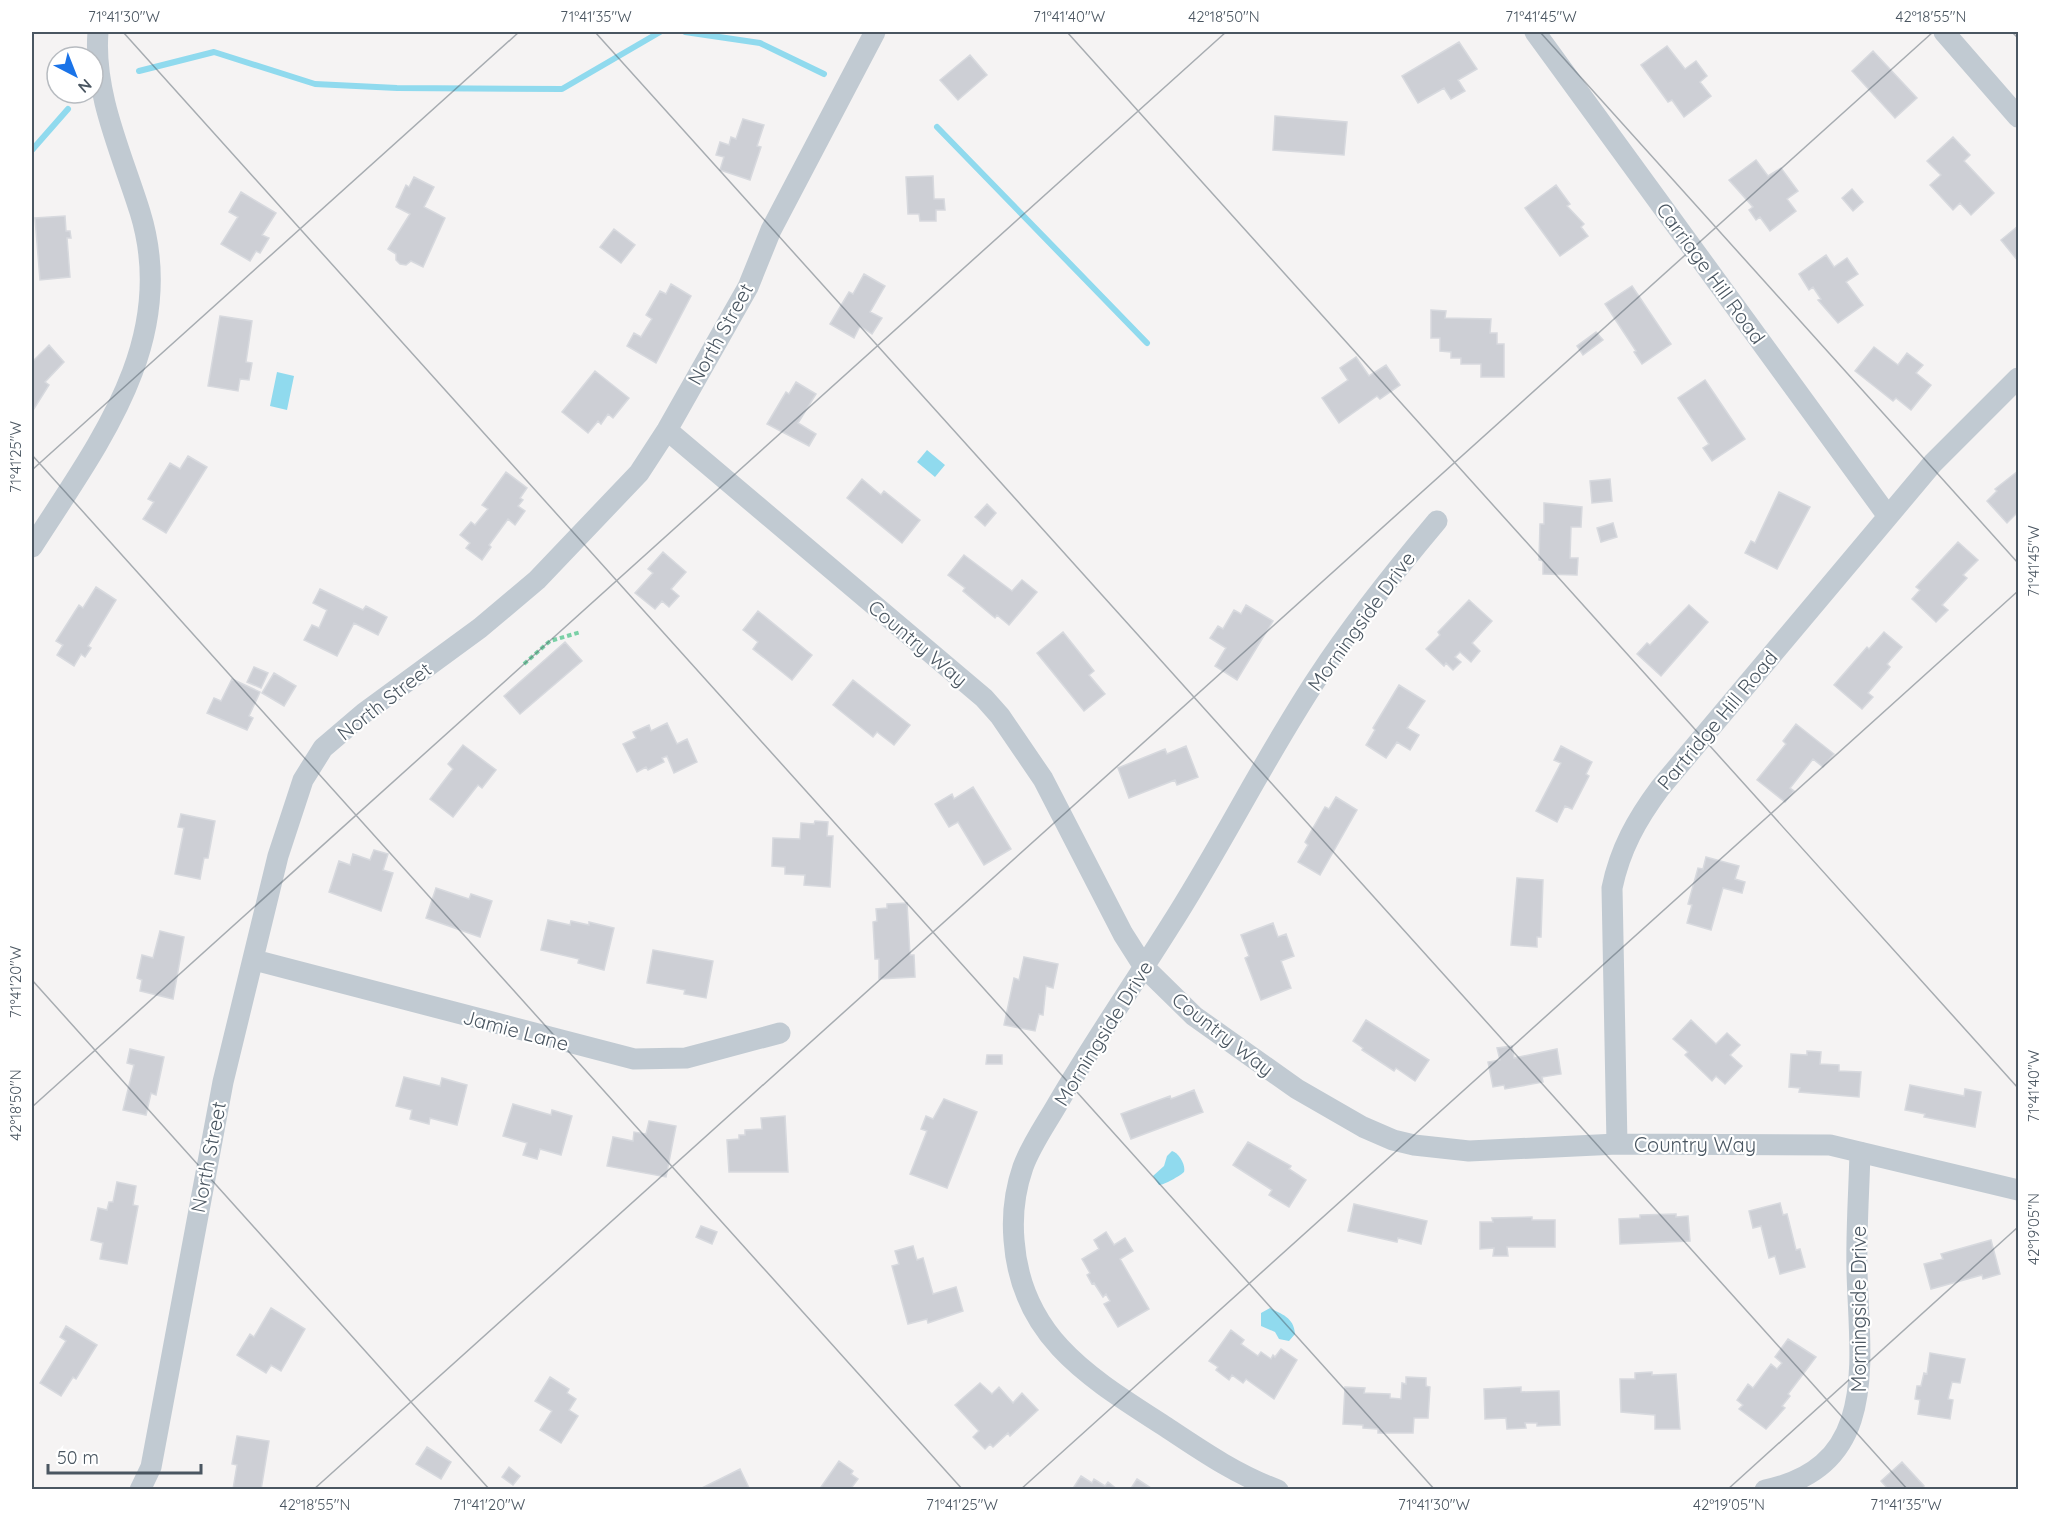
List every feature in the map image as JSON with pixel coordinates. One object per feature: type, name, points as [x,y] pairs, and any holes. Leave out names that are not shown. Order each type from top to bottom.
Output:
[{"type":"street","points":[[32,546],[95,449],[123,400],[141,350],[146,323],[149,279],[147,243],[141,216],[102,94],[97,62],[98,32]]},
{"type":"street","name":"North Street","points":[[140,1490],[151,1467],[223,1082],[288,820],[303,780],[323,748],[364,713],[480,628],[537,580],[639,473],[667,430],[748,287],[771,230],[875,32]]},
{"type":"street","name":"Carriage Hill Road","points":[[1535,32],[1887,515]]},
{"type":"street","points":[[1944,32],[2019,117]]},
{"type":"street","name":"Partridge Hill Road","points":[[1617,1144],[1611,911],[1613,882],[1626,843],[1639,816],[1887,515],[1971,422],[2019,378]]},
{"type":"street","name":"Country Way","points":[[667,430],[984,698],[995,710],[1043,779],[1123,934],[1144,967],[1194,1016],[1297,1089],[1363,1127],[1393,1140],[1469,1151],[1617,1144],[1797,1143],[1830,1145],[2019,1190]]},
{"type":"street","name":"Morningside Drive","points":[[1278,1490],[1228,1468],[1084,1373],[1045,1331],[1021,1279],[1014,1222],[1023,1166],[1072,1079],[1206,869],[1316,680],[1356,621],[1437,521]]},
{"type":"street","name":"Jamie Lane","points":[[254,960],[634,1059],[686,1058],[780,1033]]},
{"type":"street","name":"Morningside Drive","points":[[1765,1490],[1795,1481],[1824,1462],[1845,1435],[1858,1404],[1861,1382],[1857,1268],[1860,1152]]},
{"type":"path","points":[[524,664],[550,640],[581,632]]},
{"type":"water","points":[[277,372],[294,376],[287,410],[270,406]]},
{"type":"water","points":[[927,450],[945,465],[935,477],[917,462]]},
{"type":"water","points":[[1172,1151],[1181,1160],[1184,1172],[1159,1185],[1153,1176],[1164,1166],[1167,1156]]},
{"type":"water","points":[[1270,1308],[1290,1320],[1295,1334],[1289,1341],[1279,1339],[1275,1332],[1261,1326],[1261,1313]]},
{"type":"building","points":[[1459,42],[1477,69],[1458,80],[1465,91],[1451,99],[1444,88],[1418,103],[1402,76]]},
{"type":"building","points":[[1667,46],[1685,69],[1696,61],[1707,76],[1700,82],[1711,96],[1684,117],[1672,100],[1668,102],[1641,65]]},
{"type":"building","points":[[1873,51],[1917,98],[1895,118],[1852,71]]},
{"type":"building","points":[[970,55],[987,75],[958,100],[940,80]]},
{"type":"building","points":[[1275,116],[1347,122],[1344,155],[1273,150]]},
{"type":"building","points":[[743,119],[764,125],[757,146],[761,147],[750,180],[720,170],[724,157],[716,155],[720,142],[729,145],[731,137],[736,139]]},
{"type":"building","points":[[1953,137],[1970,155],[1964,161],[1994,193],[1971,215],[1960,203],[1953,210],[1930,185],[1941,175],[1927,161]]},
{"type":"building","points":[[1756,160],[1768,176],[1781,168],[1798,191],[1787,199],[1796,211],[1770,231],[1760,217],[1756,220],[1749,210],[1753,207],[1729,180]]},
{"type":"building","points":[[933,176],[934,199],[944,199],[945,210],[936,210],[936,221],[920,221],[919,214],[908,214],[906,177]]},
{"type":"building","points":[[414,177],[434,187],[424,207],[445,218],[423,267],[411,261],[406,265],[400,264],[396,260],[396,254],[388,249],[410,214],[396,207],[406,185],[409,187]]},
{"type":"building","points":[[1556,185],[1570,204],[1567,206],[1584,224],[1581,227],[1588,236],[1560,256],[1525,208]]},
{"type":"building","points":[[1852,189],[1863,202],[1853,211],[1842,198]]},
{"type":"building","points":[[241,192],[276,213],[262,235],[269,238],[260,253],[256,251],[250,261],[221,244],[238,217],[229,212]]},
{"type":"building","points":[[65,216],[66,231],[70,231],[71,238],[67,238],[70,277],[40,280],[35,218]]},
{"type":"building","points":[[2018,226],[2018,261],[2001,240]]},
{"type":"building","points":[[614,229],[635,245],[621,263],[600,247]]},
{"type":"building","points":[[1826,255],[1834,267],[1847,258],[1858,274],[1846,282],[1863,305],[1838,323],[1818,300],[1821,299],[1813,287],[1809,290],[1799,274]]},
{"type":"building","points":[[864,274],[885,286],[870,312],[882,318],[872,334],[860,326],[854,338],[830,324],[849,292],[853,294]]},
{"type":"building","points":[[671,284],[691,296],[656,363],[627,346],[634,333],[641,337],[652,319],[646,315],[660,291],[666,294]]},
{"type":"building","points":[[1632,286],[1671,344],[1642,364],[1605,304]]},
{"type":"building","points":[[1431,310],[1446,311],[1445,318],[1491,319],[1490,333],[1497,333],[1497,344],[1504,344],[1504,377],[1481,377],[1481,364],[1461,364],[1461,358],[1451,358],[1451,352],[1440,351],[1440,338],[1431,338]]},
{"type":"building","points":[[220,316],[252,321],[246,362],[252,363],[249,380],[240,379],[238,391],[208,386]]},
{"type":"building","points":[[1596,332],[1603,340],[1583,355],[1577,346]]},
{"type":"building","points":[[49,345],[64,362],[45,382],[49,385],[32,412],[32,362]]},
{"type":"building","points":[[1874,347],[1898,365],[1907,353],[1923,365],[1916,373],[1931,385],[1911,410],[1896,398],[1893,401],[1855,371]]},
{"type":"building","points":[[1356,357],[1369,376],[1386,365],[1400,385],[1380,399],[1377,396],[1339,423],[1322,398],[1348,380],[1340,368]]},
{"type":"building","points":[[595,371],[629,398],[613,418],[608,414],[601,424],[598,421],[588,433],[562,412]]},
{"type":"building","points":[[1705,380],[1745,439],[1712,461],[1703,448],[1709,444],[1678,398]]},
{"type":"building","points":[[796,382],[816,394],[798,423],[816,434],[809,446],[767,424],[786,392],[789,394]]},
{"type":"building","points":[[188,456],[207,467],[166,533],[143,519],[154,502],[148,499],[170,463],[180,469]]},
{"type":"building","points":[[2018,471],[2018,512],[2007,523],[1987,501],[1997,491],[1995,489]]},
{"type":"building","points":[[506,472],[527,488],[518,506],[525,511],[515,525],[508,519],[489,545],[491,547],[482,560],[466,548],[470,543],[460,535],[471,522],[475,525],[488,509],[482,505]]},
{"type":"building","points":[[862,479],[881,495],[884,491],[920,520],[902,543],[847,498]]},
{"type":"building","points":[[1610,479],[1612,501],[1592,503],[1590,481]]},
{"type":"building","points":[[1779,492],[1810,507],[1777,569],[1745,553],[1751,541],[1755,543]]},
{"type":"building","points":[[1544,503],[1582,507],[1581,527],[1571,527],[1570,558],[1578,558],[1577,575],[1543,574],[1543,561],[1539,560],[1540,524],[1544,524]]},
{"type":"building","points":[[987,504],[996,513],[985,526],[975,517]]},
{"type":"building","points":[[1613,523],[1617,537],[1601,542],[1597,528]]},
{"type":"building","points":[[1958,542],[1978,560],[1963,575],[1967,578],[1942,605],[1948,610],[1936,622],[1912,599],[1920,590],[1916,587]]},
{"type":"building","points":[[663,552],[686,572],[671,589],[679,596],[669,607],[662,601],[655,609],[635,593],[653,573],[648,569]]},
{"type":"building","points":[[964,555],[1012,591],[1022,580],[1037,592],[1009,625],[997,615],[995,618],[963,591],[965,588],[948,575]]},
{"type":"building","points":[[96,587],[116,600],[88,646],[91,648],[85,657],[81,654],[74,666],[57,655],[63,645],[56,641],[79,605],[83,608]]},
{"type":"building","points":[[320,589],[363,610],[366,606],[387,617],[378,635],[354,623],[337,656],[304,640],[312,625],[319,628],[327,610],[313,603]]},
{"type":"building","points":[[1469,600],[1492,621],[1472,643],[1480,651],[1471,662],[1460,652],[1455,657],[1461,662],[1453,670],[1446,663],[1444,666],[1426,649],[1440,635],[1438,632]]},
{"type":"building","points":[[1246,605],[1273,621],[1237,680],[1215,666],[1226,648],[1210,638],[1218,626],[1223,629],[1234,610],[1241,614]]},
{"type":"building","points":[[1689,605],[1708,622],[1661,676],[1637,654],[1647,643],[1650,645]]},
{"type":"building","points":[[758,611],[812,655],[792,680],[753,649],[758,642],[743,630]]},
{"type":"building","points":[[1063,632],[1094,671],[1089,675],[1105,694],[1084,711],[1037,653]]},
{"type":"building","points":[[1884,632],[1902,647],[1887,664],[1890,667],[1868,693],[1873,697],[1862,709],[1834,685],[1867,647],[1869,649]]},
{"type":"building","points":[[565,642],[582,661],[520,714],[504,696]]},
{"type":"building","points":[[254,667],[268,673],[261,688],[247,682]]},
{"type":"building","points":[[274,673],[296,686],[284,706],[262,693]]},
{"type":"building","points":[[232,679],[260,692],[249,716],[253,718],[247,730],[207,713],[214,698],[221,701]]},
{"type":"building","points":[[853,680],[910,725],[894,745],[877,732],[873,737],[833,705]]},
{"type":"building","points":[[1399,685],[1425,701],[1407,728],[1419,735],[1410,750],[1397,742],[1386,758],[1366,745],[1375,730],[1373,728]]},
{"type":"building","points":[[667,723],[677,744],[687,739],[697,762],[674,773],[667,756],[662,758],[664,762],[648,770],[646,767],[637,772],[623,744],[636,738],[633,732],[649,725],[651,731]]},
{"type":"building","points":[[1796,724],[1834,754],[1823,767],[1813,759],[1790,788],[1794,791],[1785,802],[1757,780],[1786,744],[1783,741]]},
{"type":"building","points":[[463,745],[496,770],[482,788],[478,785],[453,817],[430,799],[453,769],[448,764]]},
{"type":"building","points":[[1186,746],[1198,777],[1177,785],[1175,780],[1129,798],[1118,768],[1165,749],[1167,754]]},
{"type":"building","points":[[1561,746],[1592,762],[1586,774],[1589,776],[1572,809],[1565,806],[1557,822],[1536,811],[1561,763],[1554,760]]},
{"type":"building","points":[[973,787],[1011,849],[984,865],[958,822],[949,827],[935,804],[952,794],[954,799]]},
{"type":"building","points":[[1336,797],[1357,810],[1320,875],[1298,862],[1308,845],[1305,842],[1325,807],[1329,809]]},
{"type":"building","points":[[181,814],[215,821],[208,858],[204,858],[200,879],[175,874],[184,828],[178,827]]},
{"type":"building","points":[[815,821],[828,822],[827,836],[833,836],[830,887],[804,885],[805,875],[785,874],[785,867],[772,866],[773,838],[800,839],[801,823],[814,824]]},
{"type":"building","points":[[374,850],[388,854],[383,870],[393,873],[381,911],[329,892],[339,861],[350,865],[353,854],[370,860]]},
{"type":"building","points":[[1706,857],[1739,866],[1735,879],[1745,882],[1742,893],[1723,888],[1711,930],[1687,923],[1692,905],[1688,904],[1698,868],[1703,869]]},
{"type":"building","points":[[1517,878],[1543,880],[1541,937],[1537,937],[1537,947],[1511,945]]},
{"type":"building","points":[[436,888],[469,899],[471,894],[492,901],[480,937],[426,918]]},
{"type":"building","points":[[907,903],[910,955],[914,955],[915,977],[879,979],[879,959],[875,959],[873,922],[877,921],[876,909],[887,908],[887,904]]},
{"type":"building","points":[[548,920],[570,925],[571,921],[589,925],[589,922],[614,928],[604,970],[578,963],[579,959],[541,950]]},
{"type":"building","points":[[1273,923],[1278,937],[1286,934],[1294,956],[1281,961],[1291,988],[1261,1000],[1245,958],[1249,956],[1241,935]]},
{"type":"building","points":[[160,931],[184,937],[173,999],[140,991],[142,980],[137,978],[142,955],[153,958]]},
{"type":"building","points":[[653,950],[713,961],[706,998],[684,994],[685,990],[647,983]]},
{"type":"building","points":[[1024,957],[1058,964],[1053,988],[1046,986],[1043,1015],[1039,1014],[1035,1031],[1004,1025],[1014,978],[1019,980]]},
{"type":"building","points":[[1366,1020],[1429,1060],[1415,1081],[1396,1068],[1394,1071],[1362,1050],[1363,1048],[1353,1041]]},
{"type":"building","points":[[1691,1020],[1716,1044],[1727,1033],[1740,1045],[1730,1055],[1742,1066],[1725,1084],[1716,1076],[1712,1081],[1685,1055],[1688,1052],[1673,1039]]},
{"type":"building","points":[[1512,1046],[1514,1058],[1557,1049],[1561,1074],[1542,1077],[1543,1082],[1505,1089],[1504,1085],[1493,1087],[1488,1062],[1500,1060],[1497,1048]]},
{"type":"building","points":[[130,1049],[164,1057],[156,1095],[151,1093],[146,1115],[123,1110],[134,1065],[127,1063]]},
{"type":"building","points":[[1807,1051],[1821,1052],[1820,1064],[1839,1065],[1839,1071],[1861,1072],[1859,1097],[1799,1092],[1800,1088],[1789,1087],[1791,1054],[1807,1055]]},
{"type":"building","points":[[987,1055],[1002,1055],[1002,1064],[986,1064]]},
{"type":"building","points":[[404,1077],[440,1086],[442,1078],[467,1085],[457,1125],[430,1118],[429,1124],[410,1119],[412,1110],[396,1106]]},
{"type":"building","points":[[1910,1085],[1964,1096],[1965,1089],[1981,1092],[1975,1127],[1924,1117],[1925,1114],[1905,1110]]},
{"type":"building","points":[[1194,1090],[1203,1112],[1131,1139],[1121,1114]]},
{"type":"building","points":[[944,1099],[977,1112],[947,1188],[910,1174],[927,1131],[921,1129],[926,1116],[933,1119]]},
{"type":"building","points":[[513,1104],[551,1115],[552,1110],[572,1116],[561,1155],[540,1149],[537,1159],[523,1155],[527,1143],[503,1136]]},
{"type":"building","points":[[785,1116],[788,1172],[729,1172],[727,1140],[739,1139],[739,1135],[745,1135],[745,1130],[762,1129],[761,1118]]},
{"type":"building","points":[[649,1121],[676,1126],[666,1177],[607,1166],[613,1137],[633,1141],[634,1132],[646,1134]]},
{"type":"building","points":[[1248,1142],[1291,1166],[1289,1169],[1306,1180],[1289,1207],[1269,1195],[1272,1190],[1233,1165]]},
{"type":"building","points":[[117,1182],[136,1186],[133,1205],[138,1206],[127,1264],[100,1259],[103,1243],[91,1240],[98,1208],[107,1210],[109,1202],[113,1202]]},
{"type":"building","points":[[1780,1203],[1783,1215],[1787,1214],[1796,1250],[1800,1249],[1805,1267],[1780,1274],[1775,1256],[1769,1258],[1761,1226],[1753,1228],[1749,1211]]},
{"type":"building","points":[[1354,1204],[1427,1221],[1421,1244],[1398,1238],[1397,1242],[1348,1231]]},
{"type":"building","points":[[1676,1214],[1676,1217],[1688,1216],[1690,1241],[1620,1244],[1619,1219],[1640,1218],[1640,1215]]},
{"type":"building","points":[[1532,1217],[1532,1220],[1555,1220],[1555,1247],[1507,1247],[1508,1256],[1493,1256],[1494,1248],[1480,1249],[1480,1222],[1493,1222],[1492,1218]]},
{"type":"building","points":[[701,1226],[717,1232],[712,1244],[696,1237]]},
{"type":"building","points":[[1106,1232],[1114,1245],[1125,1238],[1133,1251],[1120,1259],[1149,1309],[1118,1327],[1104,1304],[1110,1301],[1106,1294],[1103,1297],[1094,1283],[1092,1284],[1087,1275],[1090,1273],[1082,1259],[1099,1249],[1094,1240]]},
{"type":"building","points":[[1991,1240],[2000,1274],[1983,1279],[1982,1275],[1931,1289],[1924,1264],[1943,1259],[1941,1254]]},
{"type":"building","points":[[913,1246],[917,1260],[923,1258],[933,1294],[956,1287],[963,1311],[928,1323],[927,1319],[908,1324],[892,1266],[899,1264],[895,1251]]},
{"type":"building","points":[[271,1308],[305,1329],[281,1371],[271,1365],[266,1373],[237,1355],[250,1334],[254,1337]]},
{"type":"building","points":[[66,1326],[97,1345],[76,1379],[73,1377],[61,1396],[40,1383],[66,1341],[60,1337]]},
{"type":"building","points":[[1231,1330],[1244,1340],[1241,1344],[1258,1356],[1261,1352],[1271,1359],[1281,1349],[1297,1360],[1274,1399],[1246,1379],[1243,1383],[1232,1375],[1229,1380],[1216,1370],[1218,1367],[1209,1361]]},
{"type":"building","points":[[1788,1339],[1816,1357],[1788,1394],[1790,1396],[1782,1406],[1785,1408],[1766,1429],[1739,1409],[1743,1405],[1737,1400],[1748,1384],[1753,1388],[1771,1364],[1777,1369],[1782,1363],[1775,1357]]},
{"type":"building","points":[[1930,1353],[1965,1359],[1960,1383],[1952,1382],[1948,1399],[1953,1400],[1950,1419],[1918,1414],[1920,1400],[1915,1399],[1917,1386],[1921,1386],[1924,1373],[1927,1374]]},
{"type":"building","points":[[1652,1372],[1652,1375],[1676,1374],[1680,1429],[1655,1429],[1655,1415],[1621,1412],[1620,1379],[1635,1379],[1635,1373]]},
{"type":"building","points":[[550,1377],[569,1389],[567,1393],[576,1399],[569,1410],[578,1416],[561,1443],[540,1430],[552,1411],[535,1401]]},
{"type":"building","points":[[1406,1377],[1426,1378],[1426,1386],[1430,1387],[1428,1418],[1414,1418],[1413,1433],[1378,1433],[1378,1429],[1363,1428],[1363,1425],[1343,1424],[1345,1387],[1365,1388],[1364,1393],[1390,1394],[1390,1398],[1401,1399],[1402,1383],[1406,1384]]},
{"type":"building","points":[[980,1383],[992,1394],[999,1387],[1013,1403],[1022,1393],[1038,1410],[1010,1436],[1008,1433],[993,1447],[990,1444],[985,1449],[973,1437],[979,1431],[955,1405]]},
{"type":"building","points":[[1521,1387],[1521,1392],[1559,1391],[1560,1425],[1537,1426],[1537,1423],[1525,1423],[1526,1428],[1507,1429],[1506,1418],[1485,1419],[1484,1389]]},
{"type":"building","points":[[237,1436],[269,1441],[261,1490],[233,1489],[237,1465],[232,1464]]},
{"type":"building","points":[[427,1447],[451,1462],[441,1479],[416,1464]]},
{"type":"building","points":[[839,1461],[853,1471],[851,1474],[858,1479],[852,1487],[856,1490],[819,1490]]},
{"type":"building","points":[[1902,1462],[1924,1486],[1922,1490],[1889,1490],[1881,1481]]},
{"type":"building","points":[[509,1467],[520,1476],[513,1485],[502,1477]]},
{"type":"building","points":[[740,1469],[750,1490],[698,1490]]},
{"type":"building","points":[[1081,1476],[1092,1483],[1094,1479],[1105,1486],[1108,1482],[1118,1490],[1072,1490]]},
{"type":"building","points":[[1137,1479],[1154,1490],[1130,1490]]},
{"type":"waterway","points":[[139,71],[214,52],[315,84],[397,88],[562,89],[660,32]]},
{"type":"waterway","points":[[685,32],[760,43],[824,74]]},
{"type":"waterway","points":[[32,150],[68,109]]},
{"type":"waterway","points":[[937,127],[1147,343]]}]
